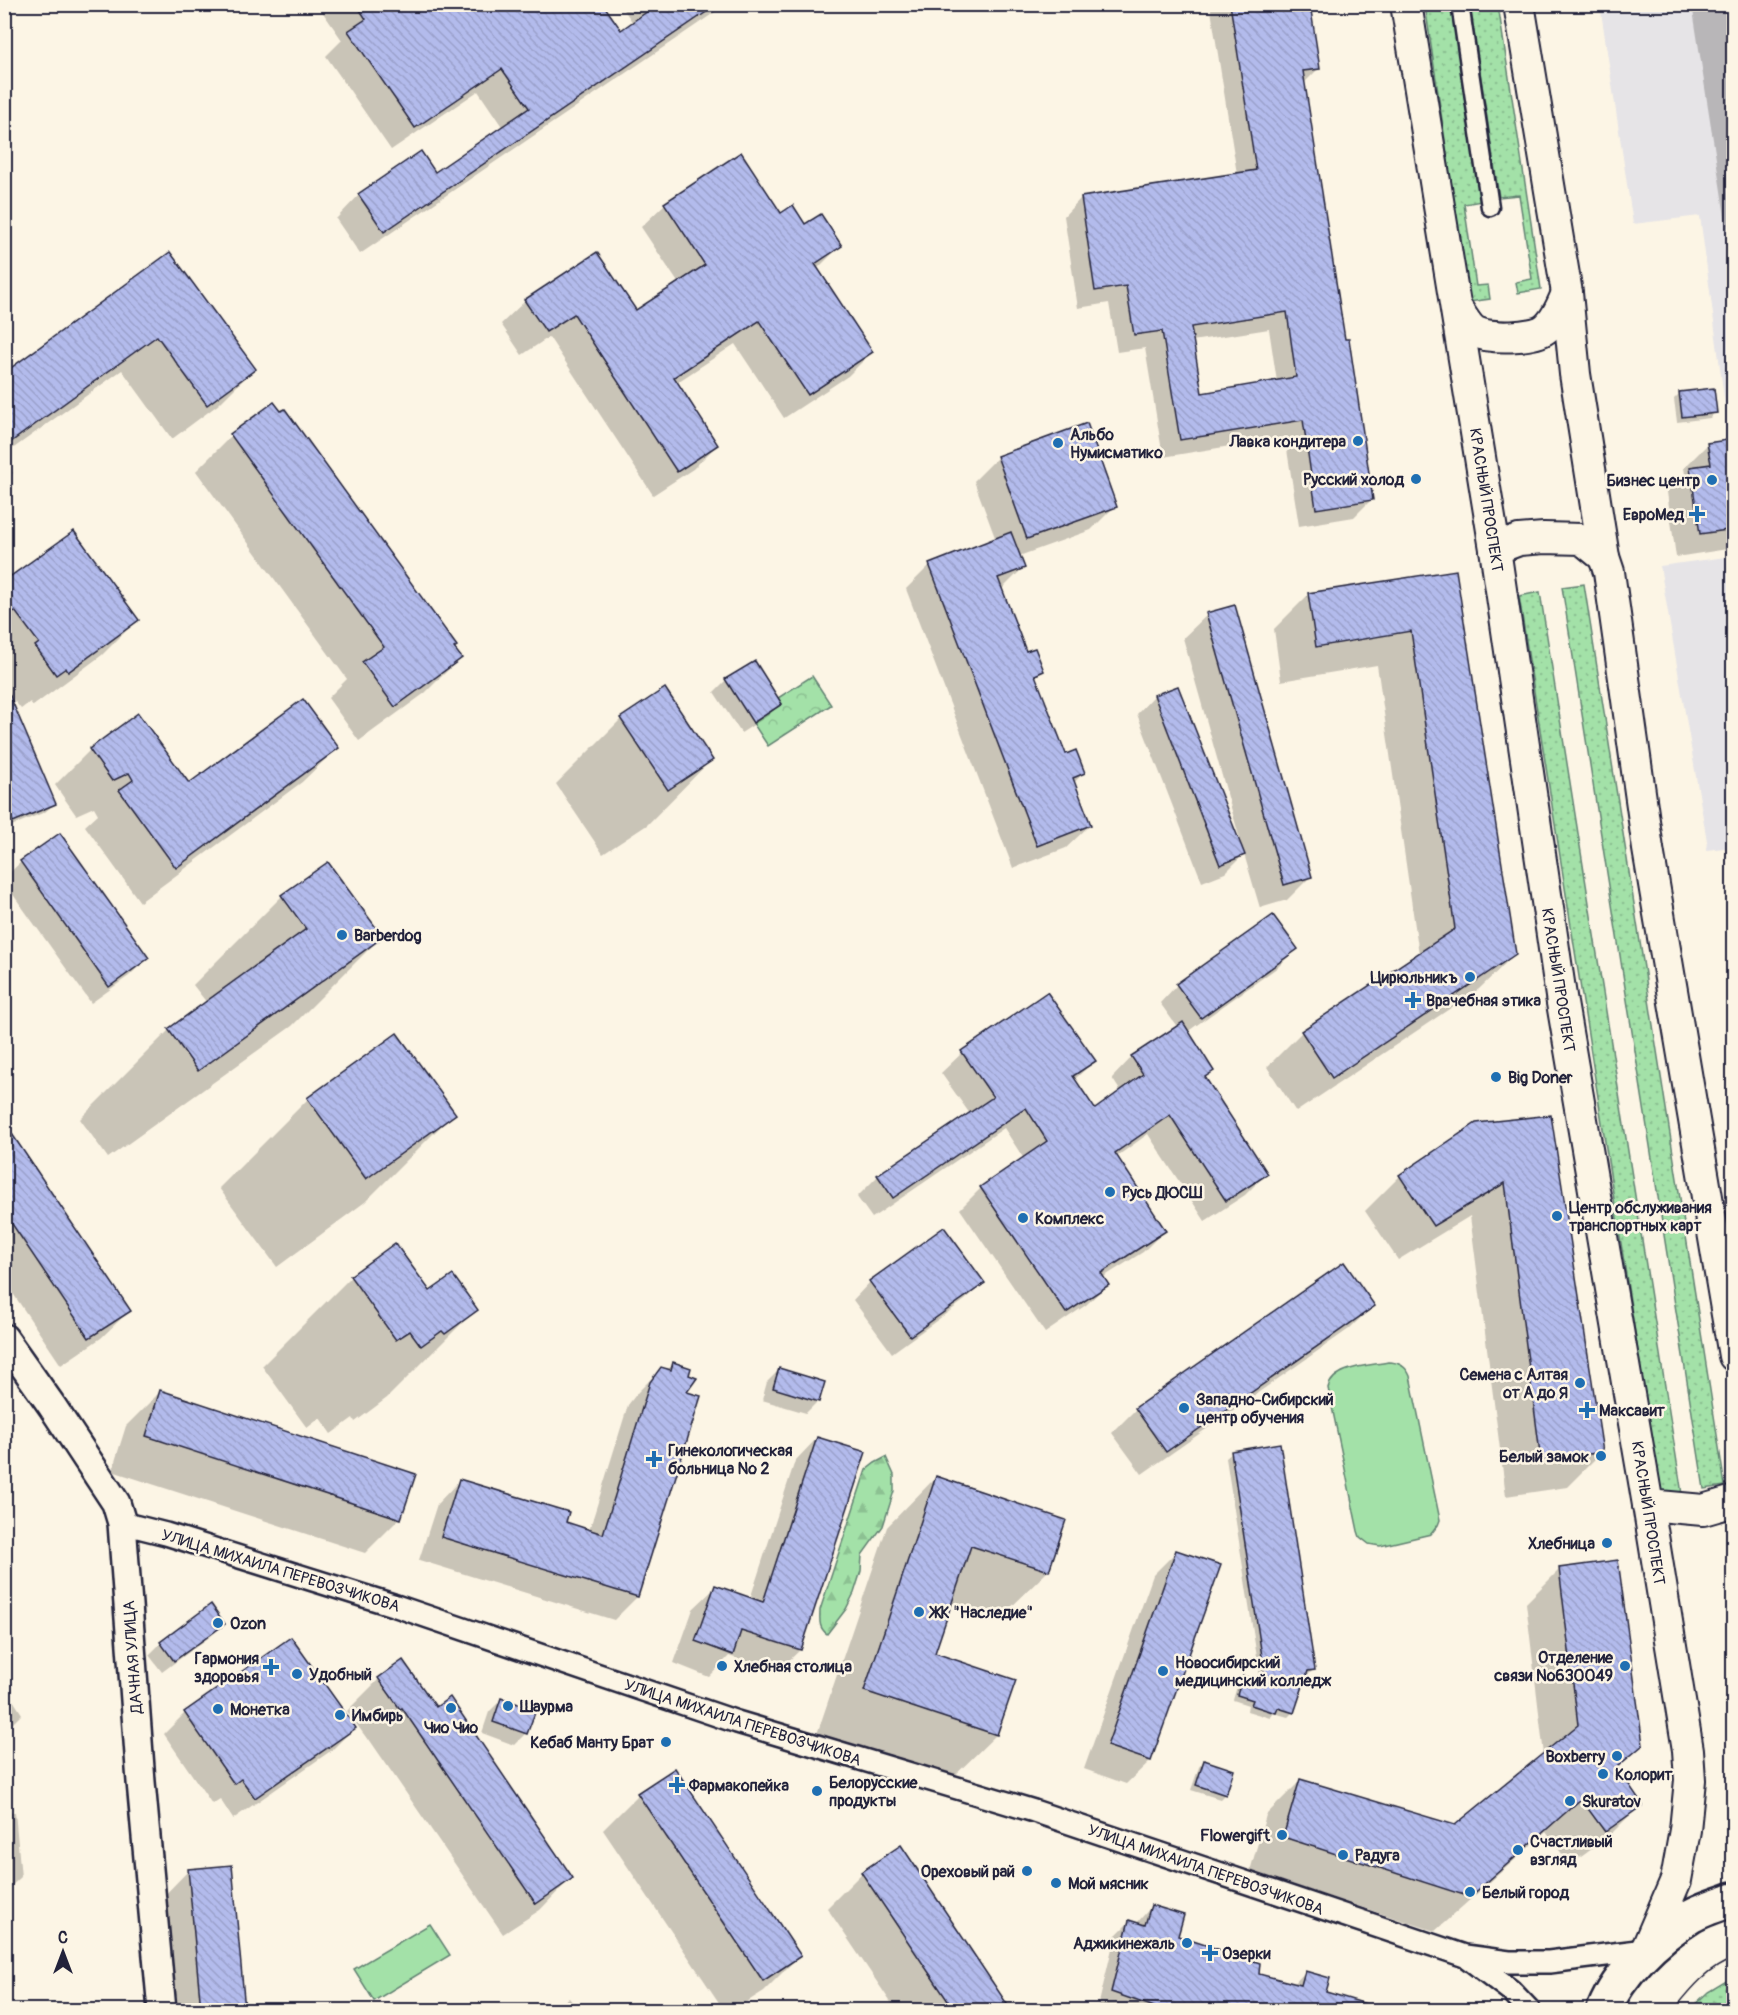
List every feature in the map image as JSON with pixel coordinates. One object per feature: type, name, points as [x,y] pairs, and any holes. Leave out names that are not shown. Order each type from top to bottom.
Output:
[{"type":"main road","name":"КРАСНЫЙ ПРОСПЕКТ","points":[[1406,4],[1495,549],[1562,1003],[1688,1750],[1690,1780],[1685,1830],[1676,1880],[1646,1950]]},
{"type":"main road","points":[[1519,4],[1567,293],[1575,374],[1604,557],[1609,572],[1648,849],[1734,1356]]},
{"type":"main road","points":[[1456,307],[1475,332],[1494,337],[1515,337],[1545,330],[1556,316],[1567,293]]},
{"type":"main road","points":[[1495,549],[1520,540],[1582,539],[1604,557]]},
{"type":"main road","points":[[1648,1505],[1702,1510],[1734,1501]]},
{"type":"main road","points":[[1604,2010],[1609,1997],[1646,1950],[1692,1916],[1734,1899]]},
{"type":"street","points":[[1460,4],[1490,207]]},
{"type":"street","name":"ДАЧНАЯ УЛИЦА","points":[[4,1338],[116,1503],[122,1523],[141,1782],[162,2010]]},
{"type":"street","name":"УЛИЦА МИХАИЛА ПЕРЕВОЗЧИКОВА","points":[[122,1523],[166,1534],[393,1605],[737,1722],[1034,1811],[1465,1956]]},
{"type":"street","points":[[1465,1956],[1509,1962],[1550,1962],[1646,1950]]},
{"type":"street","points":[[1465,1956],[1510,1989],[1529,2010]]},
{"type":"shaded area","points":[[1600,5],[1733,5],[1733,404],[1725,405],[1700,216],[1633,224]]},
{"type":"shaded area","points":[[1733,556],[1733,847],[1706,850],[1707,841],[1660,566]]},
{"type":"green space","points":[[1425,5],[1453,5],[1482,201],[1464,204],[1476,286],[1488,285],[1490,299],[1469,302]]},
{"type":"green space","points":[[1470,5],[1498,5],[1541,289],[1518,293],[1516,282],[1532,279],[1519,195],[1499,197]]},
{"type":"green space","points":[[1584,584],[1725,1486],[1704,1489],[1562,587]]},
{"type":"green space","points":[[1540,592],[1682,1494],[1661,1497],[1519,596]]},
{"type":"green space","points":[[812,676],[831,705],[768,746],[753,723],[782,704],[778,698]]},
{"type":"green space","points":[[1388,1362],[1402,1365],[1410,1376],[1440,1520],[1431,1534],[1380,1546],[1369,1544],[1360,1537],[1358,1531],[1328,1388],[1331,1381],[1344,1371]]},
{"type":"green space","points":[[886,1457],[894,1475],[894,1491],[883,1526],[862,1555],[861,1571],[846,1609],[827,1634],[821,1626],[820,1610],[866,1470]]},
{"type":"green space","points":[[430,1924],[450,1955],[374,2001],[354,1969]]},
{"type":"green space","points":[[1733,1977],[1733,2010],[1689,2010],[1708,1992]]},
{"type":"building","points":[[356,4],[603,4],[621,30],[658,4],[718,4],[384,232],[358,194],[421,151],[435,172],[529,108],[502,69],[415,128],[348,31],[366,19]]},
{"type":"building","points":[[1230,4],[1310,4],[1320,69],[1303,71],[1345,339],[1349,339],[1373,500],[1316,509],[1303,420],[1180,440],[1162,331],[1134,335],[1126,286],[1095,291],[1081,197],[1256,170]],"holes":[[[1287,312],[1296,377],[1202,393],[1191,327]]]},
{"type":"building","points":[[741,152],[781,213],[793,205],[805,224],[821,214],[842,246],[815,264],[873,352],[808,395],[759,321],[674,377],[718,445],[677,472],[574,314],[546,332],[524,300],[597,252],[636,310],[705,265],[664,203]]},
{"type":"building","points":[[170,252],[256,369],[207,405],[157,336],[4,447],[4,373]]},
{"type":"building","points":[[1714,388],[1717,413],[1682,417],[1679,392]]},
{"type":"building","points":[[274,402],[281,411],[285,409],[457,646],[454,648],[462,658],[395,707],[362,662],[384,647],[230,434]]},
{"type":"building","points":[[1087,423],[1117,507],[1027,539],[997,456]]},
{"type":"building","name":"Бизнес центр","points":[[1734,439],[1734,529],[1700,534],[1690,467],[1711,464],[1707,443]]},
{"type":"building","points":[[74,531],[139,620],[68,672],[66,668],[56,675],[35,646],[39,643],[15,611],[4,619],[4,581]]},
{"type":"building","points":[[1011,532],[1025,568],[998,578],[1026,651],[1035,648],[1044,671],[1035,675],[1066,754],[1076,750],[1085,773],[1073,778],[1091,825],[1037,846],[929,564]]},
{"type":"building","points":[[1456,570],[1516,954],[1332,1078],[1301,1031],[1455,929],[1411,631],[1316,647],[1308,593]]},
{"type":"building","points":[[1235,605],[1312,877],[1284,885],[1206,613]]},
{"type":"building","points":[[755,661],[782,704],[753,723],[725,679]]},
{"type":"building","points":[[4,682],[56,804],[13,822],[4,801]]},
{"type":"building","points":[[1178,686],[1245,855],[1220,865],[1154,695]]},
{"type":"building","points":[[665,688],[713,760],[668,790],[620,718]]},
{"type":"building","points":[[303,699],[339,748],[176,868],[119,790],[133,780],[129,773],[112,781],[89,749],[138,713],[189,783]]},
{"type":"building","points":[[60,833],[149,958],[109,987],[20,861]]},
{"type":"building","points":[[328,862],[383,937],[198,1071],[168,1029],[306,929],[281,895]]},
{"type":"building","points":[[1273,915],[1298,949],[1201,1018],[1176,984]]},
{"type":"building","points":[[1047,992],[1096,1061],[1073,1076],[1095,1109],[1143,1074],[1131,1056],[1183,1022],[1214,1071],[1205,1077],[1268,1174],[1226,1201],[1170,1115],[1115,1153],[1166,1231],[1101,1273],[1109,1285],[1066,1313],[980,1187],[1047,1141],[1026,1108],[893,1198],[877,1175],[993,1097],[961,1051]]},
{"type":"building","points":[[397,1033],[456,1114],[366,1179],[307,1098]]},
{"type":"building","points":[[1551,1115],[1603,1452],[1541,1461],[1505,1183],[1433,1226],[1399,1175],[1476,1123]]},
{"type":"building","points":[[4,1122],[131,1311],[89,1338],[4,1212]]},
{"type":"building","points":[[944,1227],[985,1283],[910,1336],[869,1281]]},
{"type":"building","points":[[395,1243],[430,1291],[453,1275],[478,1310],[445,1334],[442,1331],[421,1346],[410,1331],[396,1340],[350,1276]]},
{"type":"building","points":[[1344,1262],[1375,1306],[1166,1452],[1135,1408]]},
{"type":"building","name":"Гинекологическая больница № 2","points":[[673,1362],[691,1368],[689,1375],[697,1378],[687,1392],[701,1396],[638,1597],[441,1537],[459,1479],[569,1512],[566,1522],[603,1534],[650,1382],[661,1367],[671,1370]]},
{"type":"building","points":[[779,1368],[825,1382],[819,1402],[773,1388]]},
{"type":"building","points":[[160,1390],[416,1474],[401,1519],[146,1436]]},
{"type":"building","points":[[817,1437],[866,1452],[801,1650],[741,1631],[733,1655],[695,1641],[715,1585],[763,1602]]},
{"type":"building","points":[[1280,1443],[1315,1670],[1308,1671],[1294,1713],[1278,1708],[1276,1713],[1251,1705],[1253,1700],[1237,1695],[1243,1676],[1266,1683],[1231,1451]]},
{"type":"building","name":"ЖК \"Наследие\"","points":[[936,1476],[1066,1520],[1049,1571],[971,1546],[935,1653],[1016,1680],[997,1735],[864,1691]]},
{"type":"building","points":[[1176,1550],[1221,1565],[1151,1761],[1107,1746]]},
{"type":"building","points":[[1618,1560],[1643,1745],[1617,1767],[1643,1805],[1605,1832],[1581,1799],[1470,1897],[1283,1837],[1300,1779],[1455,1825],[1578,1725],[1559,1568]]},
{"type":"building","points":[[211,1604],[225,1624],[174,1661],[160,1642]]},
{"type":"building","points":[[291,1637],[356,1728],[255,1798],[241,1779],[234,1784],[184,1712]]},
{"type":"building","points":[[403,1660],[436,1707],[450,1697],[573,1878],[536,1904],[402,1708],[400,1709],[378,1678]]},
{"type":"building","points":[[501,1698],[536,1710],[527,1734],[493,1722]]},
{"type":"building","points":[[1204,1760],[1234,1770],[1226,1795],[1196,1785]]},
{"type":"building","points":[[675,1768],[801,1956],[763,1981],[637,1793]]},
{"type":"building","points":[[901,1845],[1011,2010],[954,2010],[861,1872]]},
{"type":"building","points":[[232,1865],[245,2010],[201,2010],[188,1869]]},
{"type":"building","points":[[1151,1905],[1184,1915],[1178,1936],[1260,1963],[1259,1974],[1301,1985],[1305,1971],[1330,1978],[1326,1992],[1370,2005],[1369,2010],[1163,2010],[1111,1992],[1129,1920],[1145,1925]]},
{"type":"tram line","points":[[1674,2010],[1708,1973],[1734,1959]]},
{"type":"place","name":"Лавка кондитера","points":[[1358,441]]},
{"type":"place","name":"Альбо Нумисматико","points":[[1058,443]]},
{"type":"place","name":"Русский холод","points":[[1416,479]]},
{"type":"place","name":"Бизнес центр","points":[[1712,480]]},
{"type":"place","name":"ЕвроМед","points":[[1697,514]]},
{"type":"place","name":"Barberdog","points":[[342,935]]},
{"type":"place","name":"Цирюльникъ","points":[[1470,977]]},
{"type":"place","name":"Врачебная этика","points":[[1413,1000]]},
{"type":"place","name":"Big Doner","points":[[1496,1077]]},
{"type":"place","name":"Русь ДЮСШ","points":[[1110,1192]]},
{"type":"place","name":"Центр обслуживания транспортных карт","points":[[1557,1216]]},
{"type":"place","name":"Комплекс","points":[[1023,1218]]},
{"type":"place","name":"Семена с Алтая от А до Я","points":[[1580,1383]]},
{"type":"place","name":"Западно-Сибирский центр обучения","points":[[1184,1408]]},
{"type":"place","name":"Максавит","points":[[1587,1410]]},
{"type":"place","name":"Белый замок","points":[[1601,1456]]},
{"type":"place","name":"Гинекологическая больница № 2","points":[[654,1459]]},
{"type":"place","name":"Хлебница","points":[[1607,1543]]},
{"type":"place","name":"ЖК \"Наследие\"","points":[[919,1612]]},
{"type":"place","name":"Ozon","points":[[218,1623]]},
{"type":"place","name":"Хлебная столица","points":[[722,1666]]},
{"type":"place","name":"Отделение связи №630049","points":[[1625,1666]]},
{"type":"place","name":"Гармония здоровья","points":[[271,1667]]},
{"type":"place","name":"Новосибирский медицинский колледж","points":[[1163,1671]]},
{"type":"place","name":"Удобный","points":[[297,1674]]},
{"type":"place","name":"Шаурма","points":[[508,1706]]},
{"type":"place","name":"Чио Чио","points":[[451,1708]]},
{"type":"place","name":"Монетка","points":[[218,1709]]},
{"type":"place","name":"Имбирь","points":[[340,1715]]},
{"type":"place","name":"Кебаб Манту Брат","points":[[666,1742]]},
{"type":"place","name":"Boxberry","points":[[1617,1756]]},
{"type":"place","name":"Колорит","points":[[1603,1774]]},
{"type":"place","name":"Фармакопейка","points":[[677,1785]]},
{"type":"place","name":"Белорусские продукты","points":[[817,1791]]},
{"type":"place","name":"Skuratov","points":[[1570,1801]]},
{"type":"place","name":"Flowergift","points":[[1282,1835]]},
{"type":"place","name":"Счастливый взгляд","points":[[1518,1850]]},
{"type":"place","name":"Радуга","points":[[1343,1855]]},
{"type":"place","name":"Ореховый рай","points":[[1027,1871]]},
{"type":"place","name":"Мой мясник","points":[[1056,1883]]},
{"type":"place","name":"Белый город","points":[[1470,1892]]},
{"type":"place","name":"Аджикинежаль","points":[[1187,1943]]},
{"type":"place","name":"Озерки","points":[[1210,1953]]}]
